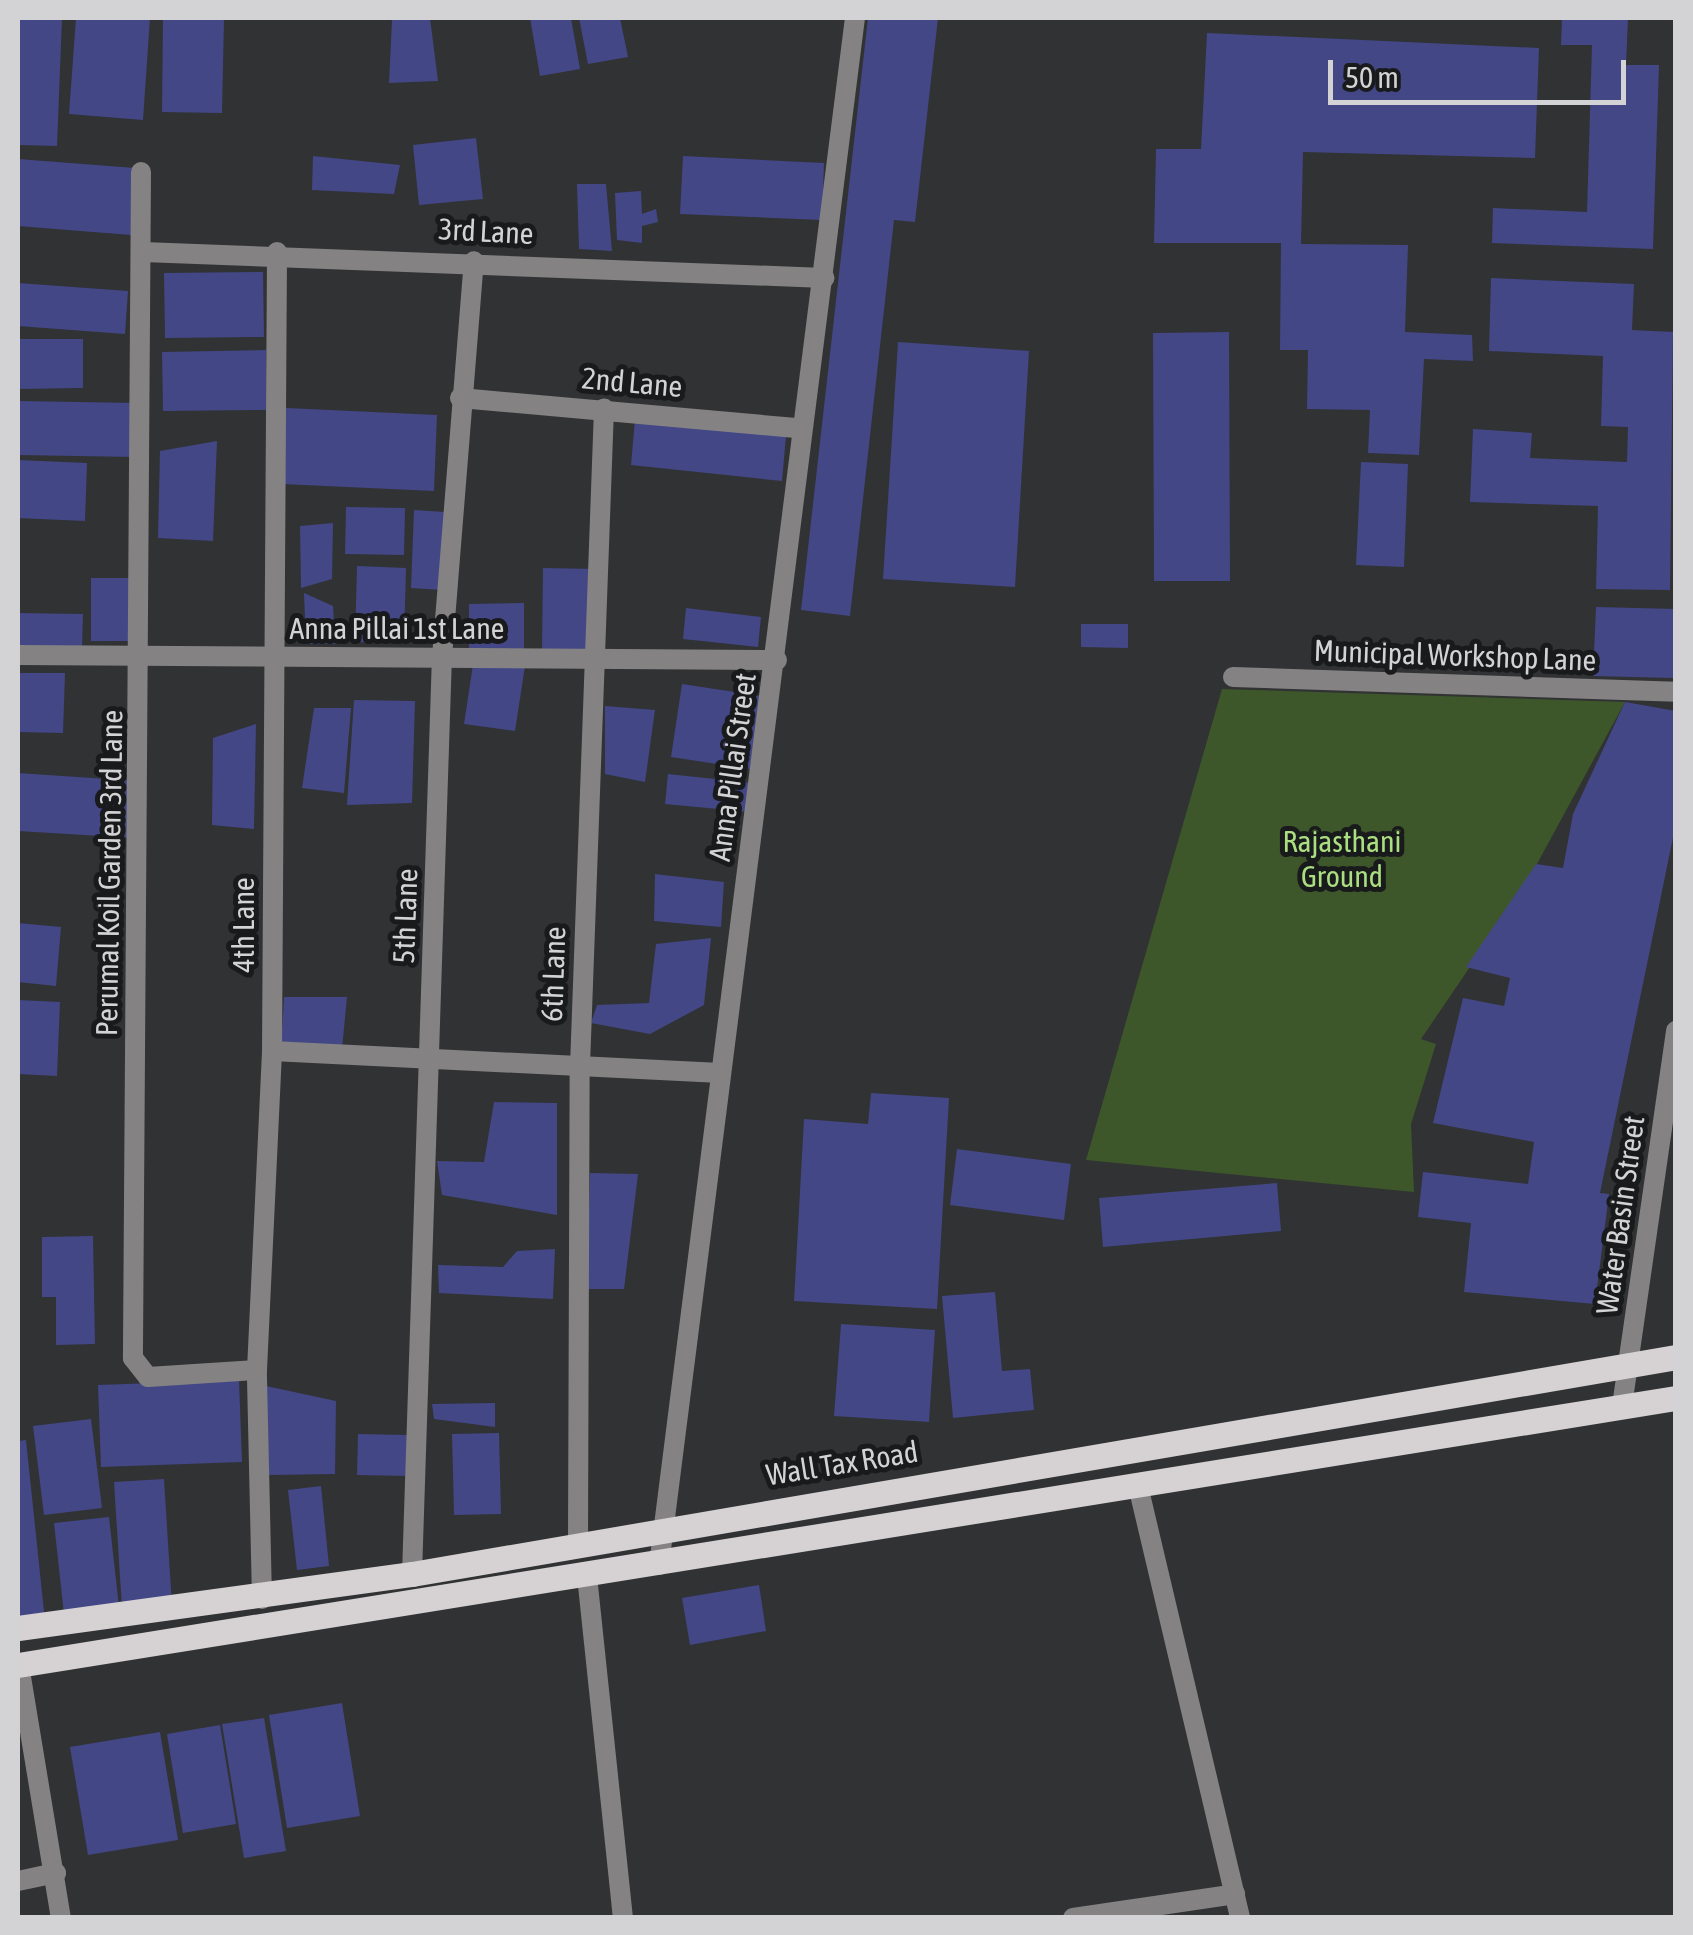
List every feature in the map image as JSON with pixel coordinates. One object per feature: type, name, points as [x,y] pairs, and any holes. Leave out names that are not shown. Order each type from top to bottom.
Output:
[{"type":"main road","name":"Wall Tax Road","points":[[18,1628],[262,1598],[412,1574],[661,1525],[1629,1368],[1676,1357]]},
{"type":"main road","points":[[18,1665],[1140,1490],[1676,1398]]},
{"type":"street","name":"Anna Pillai Street","points":[[658,1565],[777,660],[798,428],[825,278],[856,18]]},
{"type":"street","name":"Perumal Koil Garden 3rd Lane","points":[[141,172],[142,657],[133,1358],[148,1377],[256,1370]]},
{"type":"street","name":"3rd Lane","points":[[143,252],[277,252],[825,278]]},
{"type":"street","name":"4th Lane","points":[[262,1598],[256,1370],[272,1051],[277,252]]},
{"type":"street","name":"5th Lane","points":[[412,1574],[442,657],[474,260]]},
{"type":"street","name":"2nd Lane","points":[[460,398],[798,428]]},
{"type":"street","name":"6th Lane","points":[[578,1542],[580,1066],[604,408]]},
{"type":"street","name":"Anna Pillai 1st Lane","points":[[18,656],[777,660]]},
{"type":"street","name":"Municipal Workshop Lane","points":[[1233,677],[1676,692]]},
{"type":"street","name":"Water Basin Street","points":[[1622,1406],[1676,1032]]},
{"type":"street","points":[[272,1051],[720,1073]]},
{"type":"street","points":[[1140,1490],[1240,1918]]},
{"type":"street","points":[[587,1576],[623,1918]]},
{"type":"street","points":[[18,1665],[56,1873],[60,1918]]},
{"type":"street","points":[[18,1880],[56,1873]]},
{"type":"street","points":[[1073,1918],[1234,1894]]},
{"type":"green space","name":"Rajasthani Ground","points":[[1222,689],[1625,702],[1525,886],[1421,1039],[1436,1044],[1411,1124],[1414,1192],[1086,1160]]},
{"type":"building","points":[[18,18],[62,18],[57,146],[18,145]]},
{"type":"building","points":[[76,18],[150,18],[143,120],[69,114]]},
{"type":"building","points":[[163,18],[224,18],[222,113],[162,112]]},
{"type":"building","points":[[430,18],[438,81],[389,83],[392,20]]},
{"type":"building","points":[[530,18],[571,18],[580,69],[540,76]]},
{"type":"building","points":[[579,18],[620,18],[628,57],[588,64]]},
{"type":"building","points":[[868,18],[938,18],[915,222],[894,220],[850,616],[801,610]]},
{"type":"building","points":[[1562,18],[1628,18],[1626,65],[1659,65],[1653,249],[1492,243],[1493,208],[1587,212],[1592,45],[1561,45]]},
{"type":"building","points":[[1207,33],[1539,48],[1535,158],[1303,152],[1301,244],[1408,245],[1405,332],[1472,335],[1473,361],[1424,359],[1419,455],[1368,453],[1370,410],[1307,409],[1308,350],[1280,350],[1281,243],[1154,243],[1156,149],[1201,149]]},
{"type":"building","points":[[476,138],[483,199],[419,205],[413,145]]},
{"type":"building","points":[[313,156],[400,165],[394,194],[312,190]]},
{"type":"building","points":[[683,156],[824,163],[822,220],[680,214]]},
{"type":"building","points":[[18,159],[135,168],[131,235],[18,226]]},
{"type":"building","points":[[577,184],[606,184],[612,251],[579,249]]},
{"type":"building","points":[[641,191],[642,214],[656,209],[658,222],[642,226],[642,243],[617,240],[615,193]]},
{"type":"building","points":[[263,272],[264,337],[165,338],[164,273]]},
{"type":"building","points":[[1491,278],[1634,284],[1632,330],[1673,332],[1670,590],[1596,589],[1598,506],[1470,502],[1473,429],[1532,433],[1530,458],[1627,462],[1628,427],[1601,426],[1603,356],[1489,351]]},
{"type":"building","points":[[18,283],[128,291],[125,334],[18,326]]},
{"type":"building","points":[[1229,332],[1230,581],[1154,581],[1153,333]]},
{"type":"building","points":[[18,339],[83,339],[83,388],[18,389]]},
{"type":"building","points":[[898,342],[1029,351],[1015,587],[883,579]]},
{"type":"building","points":[[266,350],[266,410],[163,411],[162,352]]},
{"type":"building","points":[[18,401],[137,403],[136,457],[18,455]]},
{"type":"building","points":[[286,408],[437,415],[434,491],[282,484]]},
{"type":"building","points":[[635,420],[786,436],[782,481],[631,465]]},
{"type":"building","points":[[217,441],[213,541],[158,538],[160,451]]},
{"type":"building","points":[[18,460],[87,463],[85,521],[18,518]]},
{"type":"building","points":[[1361,462],[1408,464],[1404,567],[1356,565]]},
{"type":"building","points":[[346,507],[405,508],[404,555],[345,554]]},
{"type":"building","points":[[414,510],[445,512],[442,590],[411,588]]},
{"type":"building","points":[[333,523],[332,579],[301,588],[300,526]]},
{"type":"building","points":[[357,566],[406,568],[404,643],[355,642]]},
{"type":"building","points":[[543,568],[595,569],[593,652],[542,651]]},
{"type":"building","points":[[91,578],[140,578],[140,641],[91,641]]},
{"type":"building","points":[[304,593],[333,606],[335,644],[306,644]]},
{"type":"building","points":[[524,603],[524,654],[469,654],[469,604]]},
{"type":"building","points":[[1596,607],[1676,609],[1674,678],[1593,676]]},
{"type":"building","points":[[686,608],[761,617],[758,647],[683,639]]},
{"type":"building","points":[[18,613],[83,614],[82,649],[18,648]]},
{"type":"building","points":[[1081,624],[1128,624],[1128,648],[1081,647]]},
{"type":"building","points":[[474,658],[525,666],[515,731],[464,724]]},
{"type":"building","points":[[18,673],[65,673],[63,733],[18,732]]},
{"type":"building","points":[[682,684],[761,696],[750,769],[671,757]]},
{"type":"building","points":[[354,700],[415,701],[412,803],[347,805]]},
{"type":"building","points":[[1625,702],[1676,711],[1676,823],[1600,1193],[1609,1194],[1595,1304],[1464,1292],[1471,1223],[1418,1217],[1423,1172],[1528,1184],[1534,1142],[1433,1123],[1463,998],[1504,1006],[1510,978],[1466,967],[1536,864],[1563,868],[1573,814]]},
{"type":"building","points":[[605,706],[655,710],[645,782],[605,774]]},
{"type":"building","points":[[314,708],[351,708],[344,793],[302,788]]},
{"type":"building","points":[[256,724],[254,829],[212,825],[213,738]]},
{"type":"building","points":[[18,773],[137,781],[134,838],[18,831]]},
{"type":"building","points":[[668,774],[752,783],[750,812],[665,804]]},
{"type":"building","points":[[655,874],[724,882],[721,927],[654,921]]},
{"type":"building","points":[[18,923],[61,927],[56,986],[18,982]]},
{"type":"building","points":[[711,938],[704,1005],[650,1034],[591,1023],[597,1005],[649,1003],[656,944]]},
{"type":"building","points":[[284,997],[347,997],[342,1049],[281,1048]]},
{"type":"building","points":[[18,1000],[60,1002],[57,1076],[18,1074]]},
{"type":"building","points":[[871,1093],[949,1098],[937,1309],[794,1301],[804,1119],[868,1124]]},
{"type":"building","points":[[494,1102],[557,1103],[557,1215],[442,1195],[437,1161],[484,1162]]},
{"type":"building","points":[[957,1149],[1071,1164],[1064,1220],[950,1205]]},
{"type":"building","points":[[590,1173],[638,1174],[624,1289],[587,1289]]},
{"type":"building","points":[[1277,1183],[1281,1231],[1103,1247],[1099,1198]]},
{"type":"building","points":[[93,1236],[95,1344],[56,1345],[56,1297],[42,1297],[42,1237]]},
{"type":"building","points":[[555,1249],[553,1299],[439,1293],[438,1265],[503,1267],[517,1251]]},
{"type":"building","points":[[995,1292],[1002,1371],[1030,1369],[1034,1410],[953,1418],[942,1296]]},
{"type":"building","points":[[841,1324],[935,1330],[929,1422],[834,1416]]},
{"type":"building","points":[[239,1380],[242,1462],[101,1467],[98,1385]]},
{"type":"building","points":[[266,1386],[336,1401],[335,1474],[267,1475]]},
{"type":"building","points":[[495,1403],[495,1427],[434,1419],[432,1404]]},
{"type":"building","points":[[91,1419],[102,1508],[44,1515],[33,1426]]},
{"type":"building","points":[[499,1433],[501,1514],[454,1515],[452,1434]]},
{"type":"building","points":[[358,1434],[409,1435],[409,1476],[357,1475]]},
{"type":"building","points":[[26,1440],[45,1621],[18,1624],[18,1441]]},
{"type":"building","points":[[164,1479],[172,1606],[122,1608],[114,1482]]},
{"type":"building","points":[[321,1486],[329,1566],[297,1570],[288,1490]]},
{"type":"building","points":[[109,1517],[119,1607],[64,1614],[54,1523]]},
{"type":"building","points":[[759,1585],[766,1631],[690,1645],[682,1598]]},
{"type":"building","points":[[342,1703],[360,1816],[287,1828],[269,1715]]},
{"type":"building","points":[[264,1718],[286,1851],[244,1858],[222,1724]]},
{"type":"building","points":[[220,1725],[236,1824],[183,1833],[167,1734]]},
{"type":"building","points":[[160,1732],[178,1840],[88,1855],[70,1747]]}]
